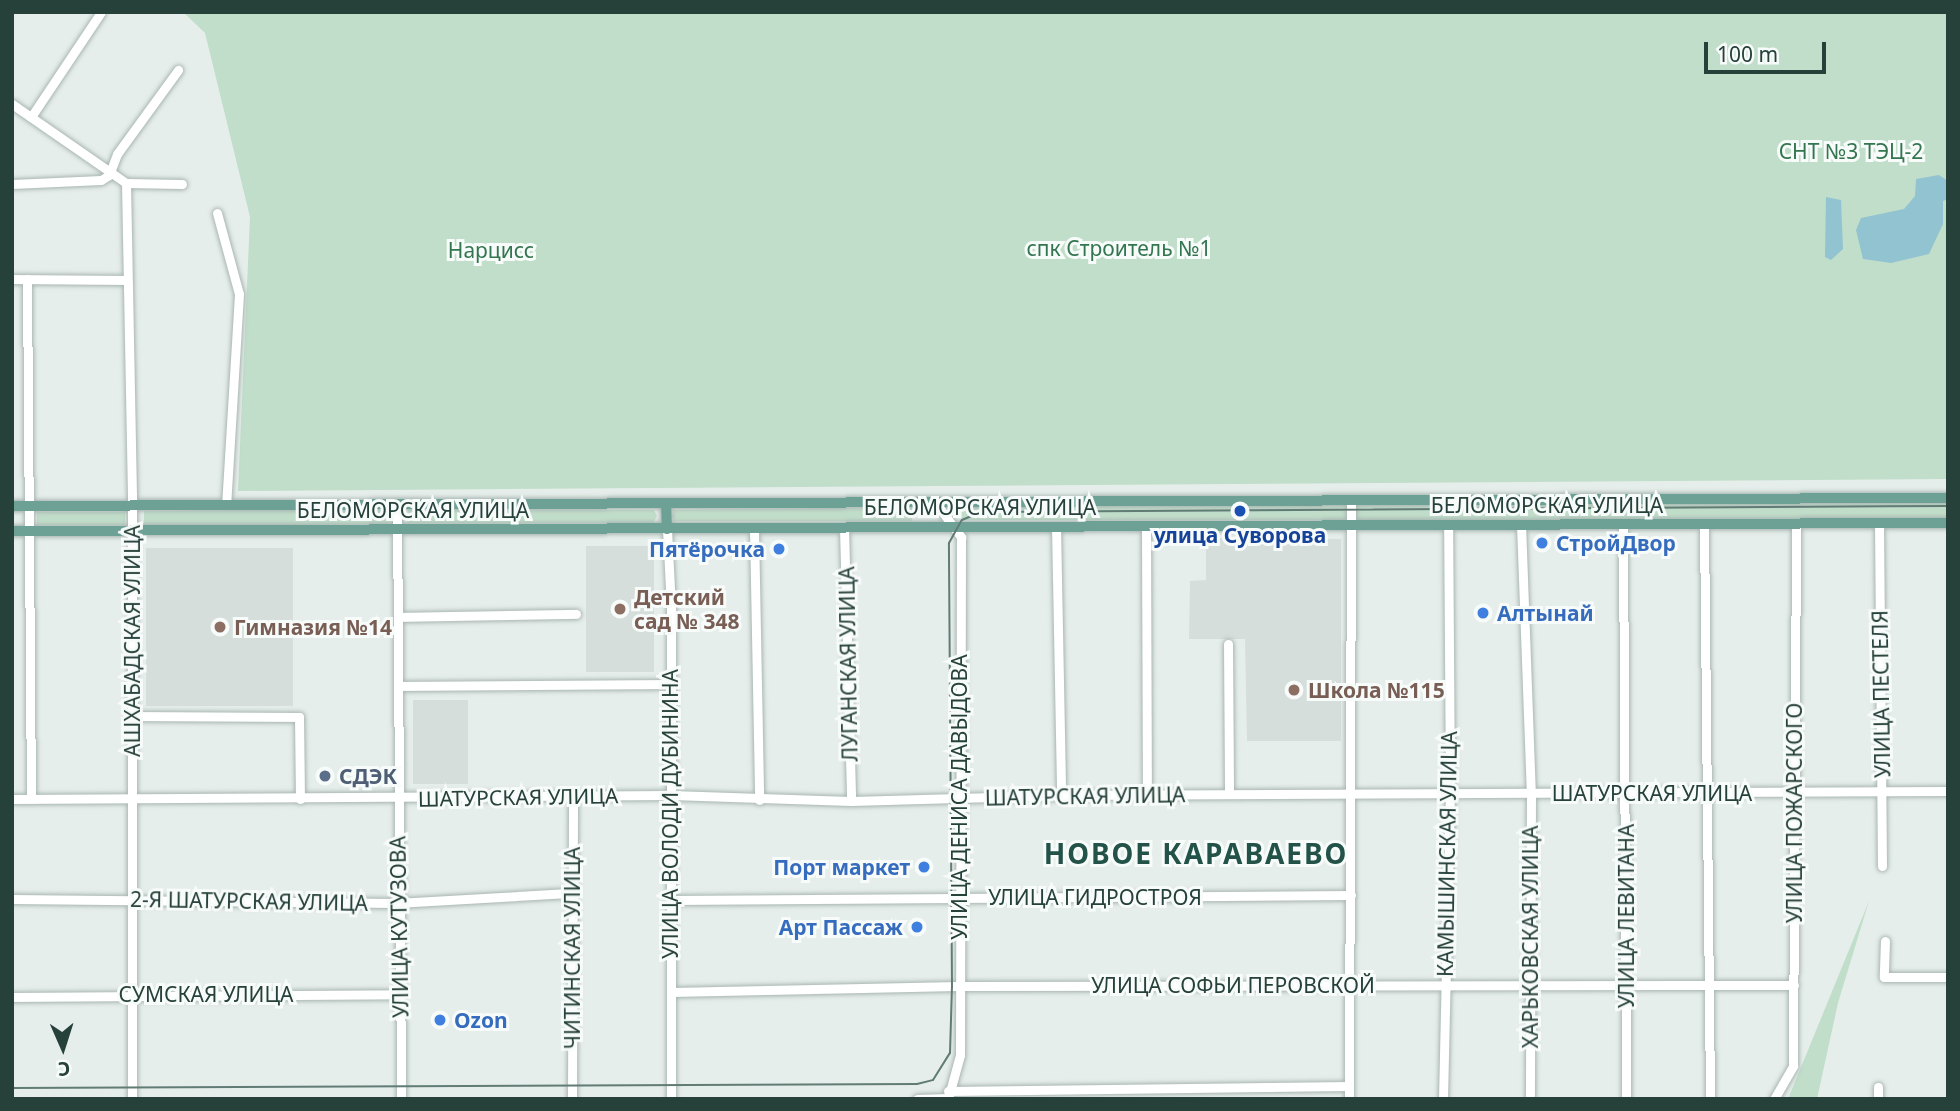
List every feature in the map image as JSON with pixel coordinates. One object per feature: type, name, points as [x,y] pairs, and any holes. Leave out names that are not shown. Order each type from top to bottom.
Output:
[{"type":"main road","name":"БЕЛОМОРСКАЯ УЛИЦА","points":[[12,506],[1948,498]]},
{"type":"main road","points":[[666,503],[667,529]]},
{"type":"main road","name":"БЕЛОМОРСКАЯ УЛИЦА","points":[[12,531],[1948,523]]},
{"type":"street","points":[[31,117],[101,12]]},
{"type":"street","points":[[12,184],[101,180],[109,175],[117,154],[178,70]]},
{"type":"street","points":[[12,104],[109,175],[125,183],[182,184]]},
{"type":"street","name":"АШХАБАДСКАЯ УЛИЦА","points":[[125,183],[132,505],[132,1099]]},
{"type":"street","points":[[218,213],[239,294],[226,505]]},
{"type":"street","points":[[12,279],[126,280]]},
{"type":"street","points":[[27,279],[31,799]]},
{"type":"street","points":[[1349,1099],[1353,794],[1351,500]]},
{"type":"street","points":[[935,502],[957,526]]},
{"type":"street","name":"УЛИЦА КУТУЗОВА","points":[[397,504],[399,686],[396,903],[401,1099]]},
{"type":"street","name":"УЛИЦА ПОЖАРСКОГО","points":[[1774,1099],[1793,1066],[1797,523]]},
{"type":"street","name":"УЛИЦА ПЕСТЕЛЯ","points":[[1879,523],[1882,866]]},
{"type":"street","name":"КАМЫШИНСКАЯ УЛИЦА","points":[[1443,1099],[1450,793],[1448,524]]},
{"type":"street","name":"ХАРЬКОВСКАЯ УЛИЦА","points":[[1521,524],[1531,793],[1528,986],[1530,1099]]},
{"type":"street","name":"УЛИЦА ЛЕВИТАНА","points":[[1623,524],[1627,793],[1626,1099]]},
{"type":"street","points":[[1704,524],[1709,792],[1710,1099]]},
{"type":"street","name":"УЛИЦА ДЕНИСА ДАВЫДОВА","points":[[948,1096],[960,1055],[958,797],[961,537],[957,526]]},
{"type":"street","points":[[1056,526],[1061,795]]},
{"type":"street","points":[[1146,526],[1147,794]]},
{"type":"street","name":"ЛУГАНСКАЯ УЛИЦА","points":[[844,527],[851,801]]},
{"type":"street","name":"УЛИЦА ВОЛОДИ ДУБИНИНА","points":[[667,529],[671,795],[671,1099]]},
{"type":"street","points":[[754,529],[759,800]]},
{"type":"street","points":[[398,617],[576,614]]},
{"type":"street","points":[[1228,644],[1229,794]]},
{"type":"street","points":[[399,686],[668,684]]},
{"type":"street","points":[[132,716],[299,716],[300,799]]},
{"type":"street","name":"ШАТУРСКАЯ УЛИЦА","points":[[12,799],[398,799],[671,795],[851,801],[1147,794],[1948,791]]},
{"type":"street","name":"ЧИТИНСКАЯ УЛИЦА","points":[[572,1099],[569,893],[573,797]]},
{"type":"street","name":"2-Я ШАТУРСКАЯ УЛИЦА","points":[[12,899],[396,903],[569,893]]},
{"type":"street","name":"УЛИЦА ГИДРОСТРОЯ","points":[[671,901],[1350,895]]},
{"type":"street","points":[[1885,941],[1884,977],[1948,977]]},
{"type":"street","name":"УЛИЦА СОФЬИ ПЕРОВСКОЙ","points":[[671,992],[958,986],[1794,985]]},
{"type":"street","name":"СУМСКАЯ УЛИЦА","points":[[12,997],[400,993]]},
{"type":"street","points":[[917,1099],[1349,1086]]},
{"type":"street","points":[[1878,1087],[1878,1099]]},
{"type":"shaded area","name":"Школа №115","points":[[1206,538],[1341,539],[1341,741],[1247,741],[1245,639],[1189,639],[1190,581],[1206,580]]},
{"type":"shaded area","name":"Детский сад № 348","points":[[586,546],[654,546],[654,672],[586,672]]},
{"type":"shaded area","name":"Гимназия №14","points":[[146,548],[293,548],[293,706],[146,706]]},
{"type":"shaded area","points":[[413,700],[468,700],[468,784],[413,784]]},
{"type":"green space","points":[[183,12],[1948,12],[1948,479],[238,491],[250,217],[205,33]]},
{"type":"green space","points":[[1356,503],[1948,503],[1948,520],[1356,520]]},
{"type":"green space","points":[[962,505],[1347,505],[1347,520],[962,520]]},
{"type":"green space","points":[[912,507],[912,521],[674,521],[672,516],[674,510]]},
{"type":"green space","points":[[388,509],[394,516],[388,524],[144,527],[144,511]]},
{"type":"green space","points":[[408,509],[654,510],[657,516],[653,523],[407,523]]},
{"type":"green space","points":[[37,512],[125,512],[125,525],[37,525]]},
{"type":"green space","points":[[1869,901],[1838,1003],[1817,1099],[1788,1099]]},
{"type":"water","points":[[1939,175],[1948,181],[1948,199],[1943,201],[1943,224],[1929,254],[1891,263],[1863,259],[1856,230],[1861,218],[1904,209],[1915,196],[1916,179]]},
{"type":"water","points":[[1826,197],[1841,200],[1843,249],[1831,260],[1825,257]]},
{"type":"tram line","points":[[12,1088],[917,1084],[933,1080],[950,1053],[952,986],[949,543],[962,520],[981,512],[1948,506]]},
{"type":"place","name":"улица Суворова","points":[[1240,511]]},
{"type":"place","name":"СтройДвор","points":[[1542,543]]},
{"type":"place","name":"Пятёрочка","points":[[779,549]]},
{"type":"place","name":"Детский сад № 348","points":[[620,609]]},
{"type":"place","name":"Алтынай","points":[[1483,613]]},
{"type":"place","name":"Гимназия №14","points":[[220,627]]},
{"type":"place","name":"Школа №115","points":[[1294,690]]},
{"type":"place","name":"СДЭК","points":[[325,776]]},
{"type":"place","name":"Порт маркет","points":[[924,867]]},
{"type":"place","name":"Арт Пассаж","points":[[917,927]]},
{"type":"place","name":"Ozon","points":[[440,1020]]},
{"type":"district","name":"НОВОЕ КАРАВАЕВО","points":[[1196,853]]},
{"type":"park label","name":"СНТ №3 ТЭЦ-2","points":[[1851,151]]},
{"type":"park label","name":"спк Строитель №1","points":[[1119,248]]},
{"type":"park label","name":"Нарцисс","points":[[491,250]]}]
